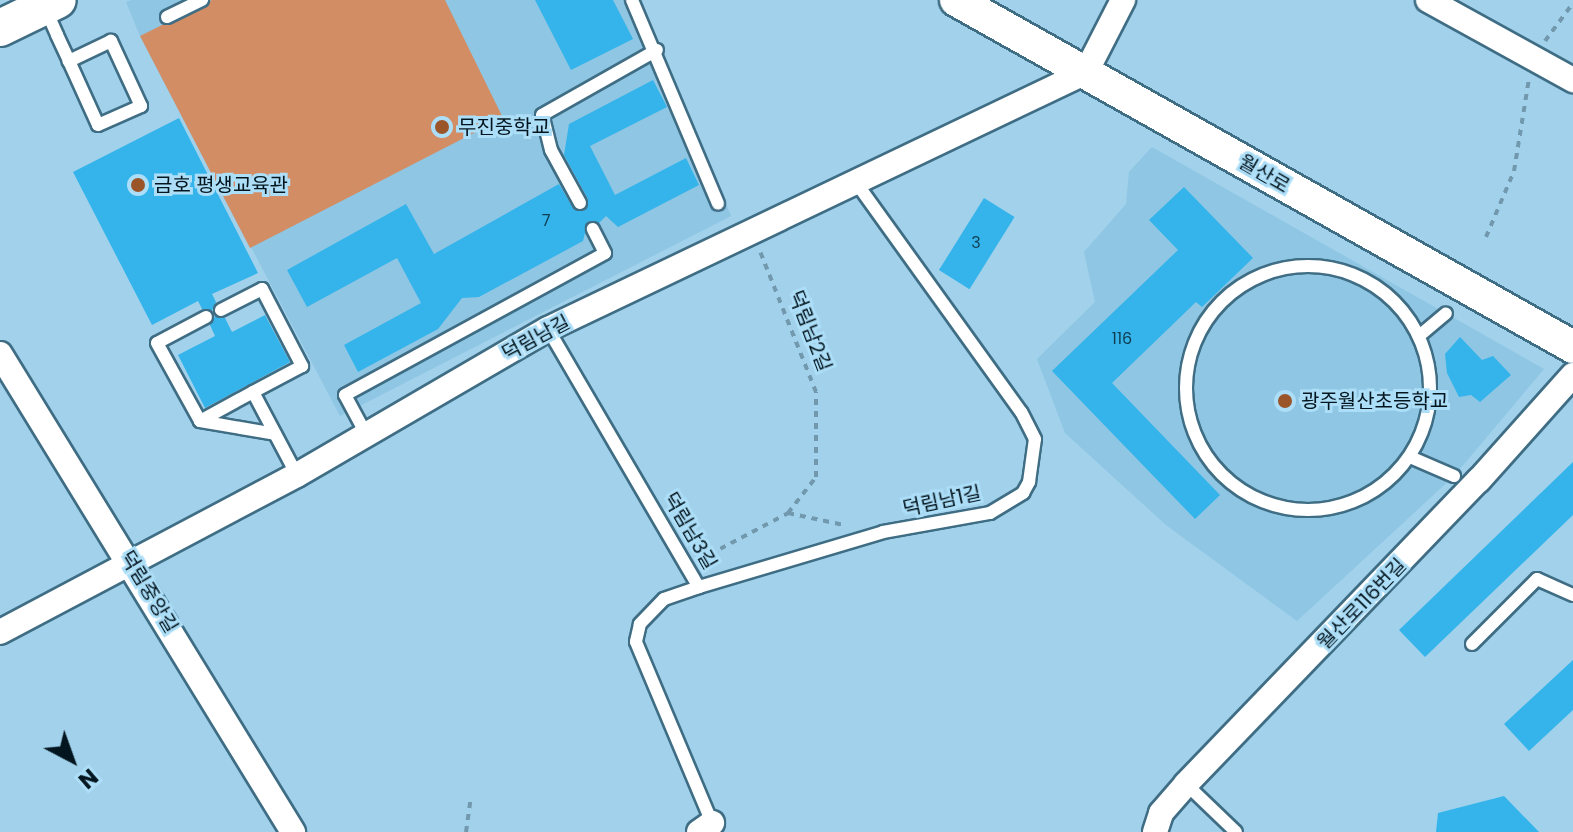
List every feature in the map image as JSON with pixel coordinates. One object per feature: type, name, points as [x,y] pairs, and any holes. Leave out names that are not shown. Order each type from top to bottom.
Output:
[{"type":"main road","points":[[0,28],[51,3]]},
{"type":"street","name":"월산로","points":[[956,0],[1573,347]]},
{"type":"street","points":[[1086,72],[1123,0]]},
{"type":"street","points":[[1428,0],[1573,80]]},
{"type":"street","name":"덕림남길","points":[[0,632],[297,475],[548,329],[858,185],[1086,72]]},
{"type":"street","name":"덕림중앙길","points":[[0,354],[131,562],[293,832]]},
{"type":"street","name":"월산로116번길","points":[[1152,830],[1186,784],[1479,480],[1573,375]]},
{"type":"street","points":[[1454,476],[1479,480]]},
{"type":"lane","points":[[167,17],[202,0]]},
{"type":"lane","points":[[632,0],[657,50],[718,204]]},
{"type":"lane","points":[[51,3],[69,61],[98,125],[141,106],[111,41],[69,61]]},
{"type":"lane","points":[[580,203],[551,150],[542,115],[657,50]]},
{"type":"lane","name":"덕림남1길","points":[[699,587],[883,532],[961,521],[1010,502],[1029,482],[1035,439],[1021,412],[858,185]]},
{"type":"lane","points":[[366,434],[345,395],[605,253],[593,229]]},
{"type":"lane","points":[[1297,266],[1337,268],[1373,283],[1403,309],[1419,336],[1431,382],[1427,422],[1410,457],[1381,487],[1344,506],[1303,511],[1262,502],[1227,481],[1201,449],[1187,410],[1187,369],[1200,329],[1226,297],[1259,276],[1297,266]]},
{"type":"lane","points":[[200,421],[302,366],[262,289],[221,310]]},
{"type":"lane","points":[[1419,336],[1446,313]]},
{"type":"lane","points":[[200,421],[157,343],[206,317]]},
{"type":"lane","name":"덕림남3길","points":[[548,329],[699,587],[657,605],[640,624],[636,642],[705,828]]},
{"type":"lane","points":[[253,392],[297,475]]},
{"type":"lane","points":[[200,421],[275,434]]},
{"type":"lane","points":[[1410,457],[1454,476]]},
{"type":"lane","points":[[1472,644],[1537,579],[1573,595]]},
{"type":"lane","points":[[1186,784],[1236,832]]},
{"type":"path","points":[[1486,237],[1514,171],[1535,59],[1573,3]]},
{"type":"path","name":"덕림남2길","points":[[687,566],[788,513],[816,477],[816,392],[794,327],[753,234]]},
{"type":"path","points":[[788,513],[883,532]]},
{"type":"path","points":[[466,832],[471,798]]},
{"type":"shaded area","points":[[212,0],[445,0],[503,118],[250,248],[140,36]]},
{"type":"shaded area","name":"무진중학교","points":[[641,0],[731,216],[340,416],[140,36],[126,2]]},
{"type":"shaded area","name":"광주월산초등학교","points":[[1152,147],[1544,369],[1454,476],[1297,621],[1166,525],[1065,433],[1037,359],[1095,302],[1084,252],[1126,204],[1129,172]]},
{"type":"building","points":[[535,0],[613,0],[633,39],[571,70]]},
{"type":"building","name":"무진중학교","points":[[653,80],[667,107],[590,146],[615,195],[686,158],[699,185],[618,227],[606,216],[599,223],[588,221],[583,241],[479,297],[462,298],[438,329],[358,372],[344,345],[421,303],[397,258],[307,307],[287,270],[406,204],[434,254],[559,184],[573,208],[584,211],[588,199],[564,155],[569,124]]},
{"type":"building","points":[[179,118],[258,273],[212,294],[216,302],[212,311],[202,309],[198,301],[152,325],[73,172]]},
{"type":"building","points":[[1184,187],[1253,258],[1202,307],[1196,302],[1112,383],[1220,495],[1195,519],[1052,371],[1178,250],[1149,220]]},
{"type":"building","points":[[984,198],[1015,217],[969,289],[939,270]]},
{"type":"building","points":[[265,315],[290,362],[205,408],[178,355],[215,336],[210,325],[215,316],[225,318],[232,332]]},
{"type":"building","points":[[1460,337],[1482,360],[1493,356],[1511,375],[1480,402],[1471,395],[1459,397],[1447,373],[1445,354]]},
{"type":"building","points":[[1573,462],[1573,515],[1425,657],[1399,630]]},
{"type":"building","points":[[1573,660],[1573,710],[1529,751],[1504,724]]},
{"type":"building","points":[[1504,796],[1539,832],[1436,832],[1438,813]]},
{"type":"place","name":"무진중학교","points":[[442,127]]},
{"type":"place","name":"금호 평생교육관","points":[[138,185]]},
{"type":"place","name":"광주월산초등학교","points":[[1285,401]]}]
